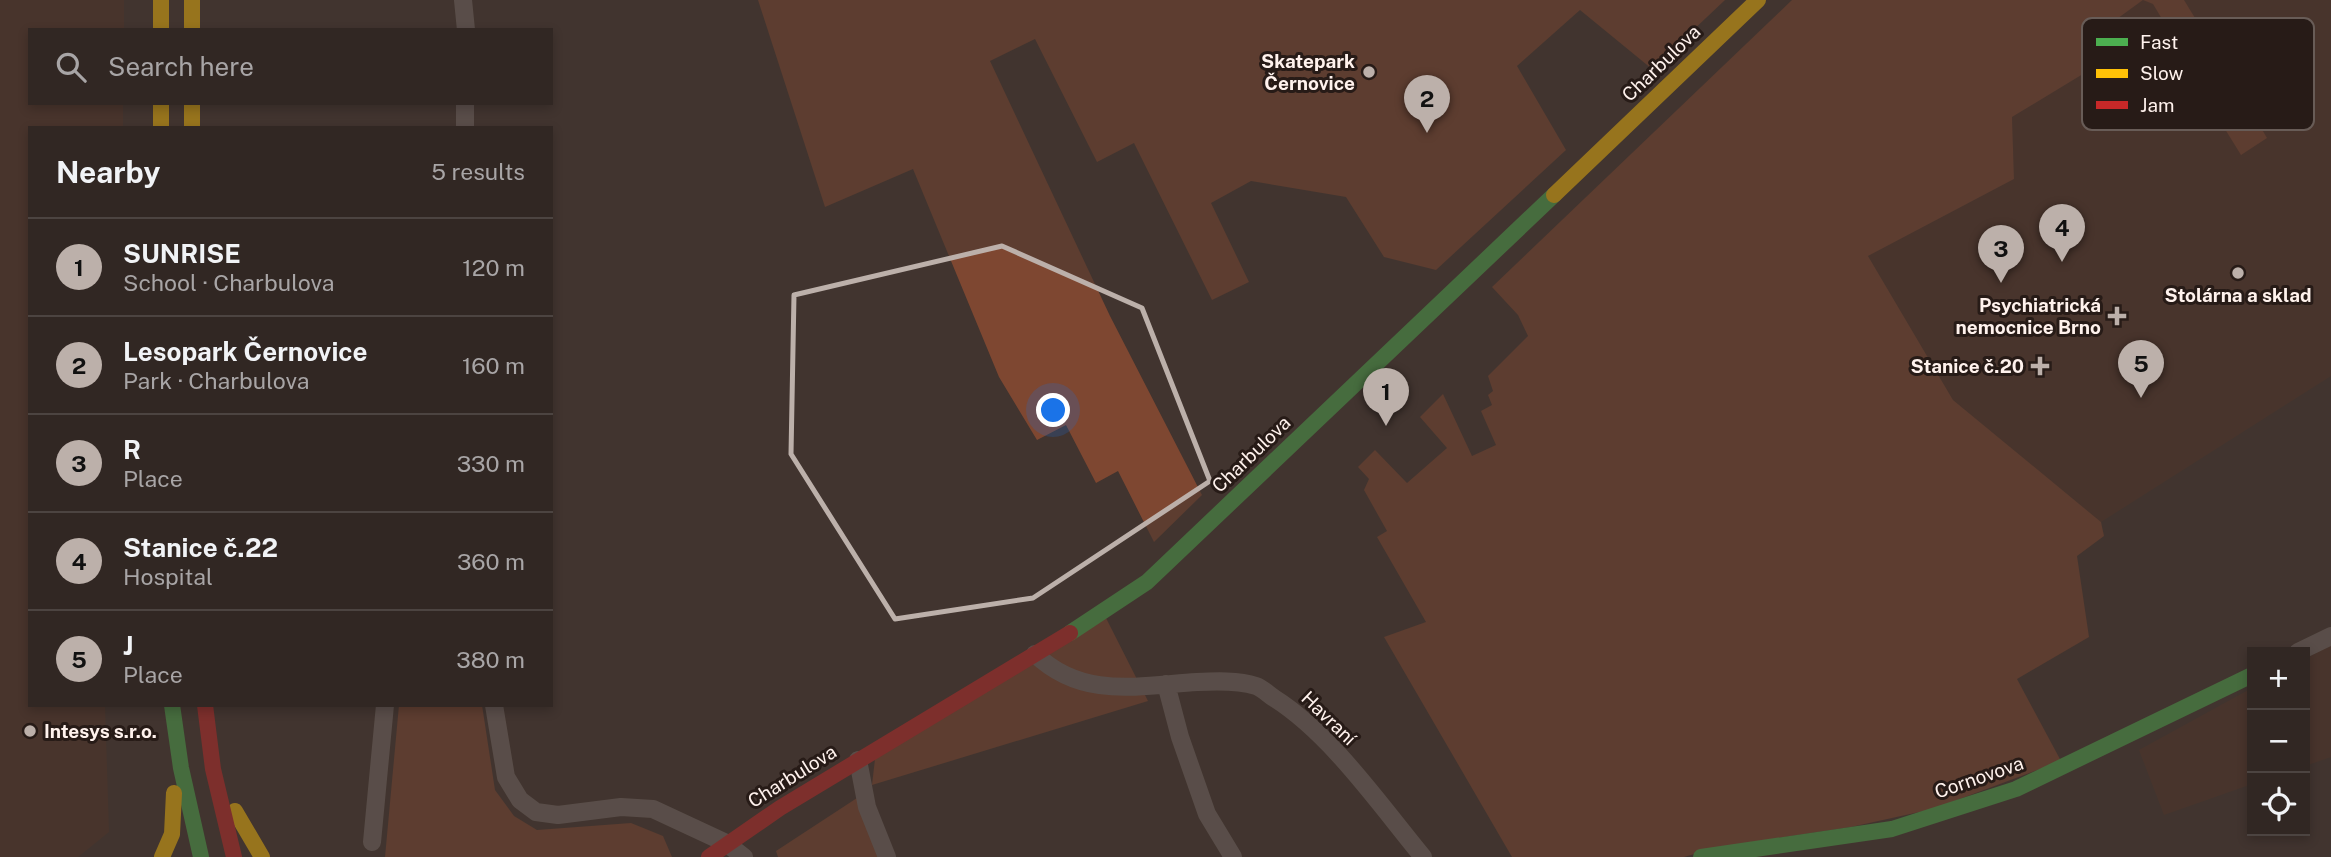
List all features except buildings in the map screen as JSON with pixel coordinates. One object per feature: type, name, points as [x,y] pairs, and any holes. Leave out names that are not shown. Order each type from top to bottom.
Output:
[{"type":"main road","points":[[161,0],[161,28]]},
{"type":"main road","points":[[192,0],[192,28]]},
{"type":"main road","name":"Charbulova","points":[[709,857],[726,843],[858,760],[1035,654],[1147,582],[1758,0]]},
{"type":"main road","points":[[161,105],[161,126]]},
{"type":"main road","points":[[192,105],[192,126]]},
{"type":"main road","name":"Cornovova","points":[[1701,857],[1892,829],[2017,789],[2247,677]]},
{"type":"main road","points":[[205,707],[213,769],[234,857]]},
{"type":"main road","points":[[162,857],[171,845],[174,825],[172,713]]},
{"type":"main road","points":[[172,713],[183,780],[201,857]]},
{"type":"main road","points":[[213,769],[250,840],[262,857]]},
{"type":"street","points":[[463,0],[466,28]]},
{"type":"street","points":[[465,126],[466,105]]},
{"type":"street","points":[[2308,647],[2331,636]]},
{"type":"street","name":"Havraní","points":[[1035,654],[1066,677],[1099,687],[1217,681],[1255,686],[1287,706],[1329,744],[1423,857]]},
{"type":"street","points":[[1167,684],[1180,737],[1207,814],[1233,857]]},
{"type":"street","points":[[372,842],[385,707]]},
{"type":"street","points":[[494,707],[506,776],[520,800],[536,812],[558,815],[621,807],[653,809],[726,843],[744,857]]},
{"type":"street","points":[[858,760],[867,807],[887,857]]},
{"type":"highlighted area","points":[[1002,246],[1142,308],[1210,481],[1033,598],[895,619],[791,454],[794,295]]},
{"type":"shaded area","points":[[0,0],[124,0],[124,28],[28,28],[28,105],[123,105],[123,126],[28,126],[28,707],[105,707],[109,832],[78,857],[0,857]]},
{"type":"shaded area","points":[[758,0],[1725,0],[1652,69],[1580,10],[1517,66],[1566,150],[1436,270],[1384,257],[1346,197],[1251,181],[1211,203],[1249,282],[1212,300],[1134,143],[1097,162],[1035,39],[990,61],[1110,316],[1202,495],[1154,542],[1118,471],[1096,483],[1066,425],[1037,440],[999,377],[913,169],[825,207]]},
{"type":"shaded area","points":[[1792,0],[2143,0],[2118,18],[2082,18],[2082,75],[2012,117],[2014,179],[1868,256],[1953,400],[2101,522],[2104,536],[2077,556],[2089,637],[2017,679],[2061,761],[1933,809],[1851,827],[1719,847],[1684,857],[1512,857],[1384,637],[1426,622],[1377,537],[1387,531],[1364,490],[1369,479],[1358,467],[1375,450],[1407,483],[1447,448],[1420,417],[1443,394],[1472,456],[1496,445],[1481,411],[1492,405],[1488,395],[1493,391],[1488,376],[1528,336],[1518,315],[1492,287]]},
{"type":"shaded area","name":"Psychiatrická nemocnice Brno","points":[[2143,0],[2331,0],[2331,376],[2101,522],[1953,400],[1868,256],[2014,179],[2012,117],[2082,75],[2082,130],[2314,130],[2314,18],[2118,18]]},
{"type":"shaded area","points":[[2143,0],[2184,0],[2195,18],[2161,18],[2153,4]]},
{"type":"shaded area","points":[[2226,130],[2262,130],[2267,138],[2241,155]]},
{"type":"shaded area","points":[[1106,618],[1148,701],[872,785],[875,759]]},
{"type":"shaded area","points":[[2331,645],[2331,757],[2310,764],[2310,710],[2310,656]]},
{"type":"shaded area","points":[[2247,691],[2247,786],[2164,815],[2139,750]]},
{"type":"shaded area","points":[[399,707],[482,707],[495,790],[514,816],[537,830],[631,823],[663,836],[672,857],[385,857]]},
{"type":"shaded area","points":[[857,798],[882,857],[778,857],[776,851]]},
{"type":"traffic: fast","points":[[1070,633],[1147,582],[1554,195]]},
{"type":"traffic: fast","points":[[1701,857],[1892,829],[2016,789],[2247,677]]},
{"type":"traffic: fast","points":[[172,707],[181,768],[201,857]]},
{"type":"traffic: slow","points":[[161,0],[161,28]]},
{"type":"traffic: slow","points":[[192,0],[192,28]]},
{"type":"traffic: slow","points":[[1554,195],[1758,0]]},
{"type":"traffic: slow","points":[[161,105],[161,126]]},
{"type":"traffic: slow","points":[[192,105],[192,126]]},
{"type":"traffic: slow","points":[[162,857],[172,834],[174,793]]},
{"type":"traffic: slow","points":[[235,811],[262,857]]},
{"type":"traffic: jam","points":[[709,857],[780,808],[1070,633]]},
{"type":"traffic: jam","points":[[205,707],[213,769],[234,857]]},
{"type":"place","name":"Skatepark Černovice","points":[[1369,72]]},
{"type":"place","name":"Lesopark Černovice","points":[[1427,133]]},
{"type":"place","name":"Stanice č.22","points":[[2062,262]]},
{"type":"place","name":"Stolárna a sklad","points":[[2238,273]]},
{"type":"place","name":"R","points":[[2001,283]]},
{"type":"place","name":"Psychiatrická nemocnice Brno","points":[[2117,316]]},
{"type":"place","name":"Stanice č.20","points":[[2040,366]]},
{"type":"place","name":"J","points":[[2141,398]]},
{"type":"place","name":"SUNRISE","points":[[1386,426]]},
{"type":"place","name":"Intesys s.r.o.","points":[[30,731]]}]
